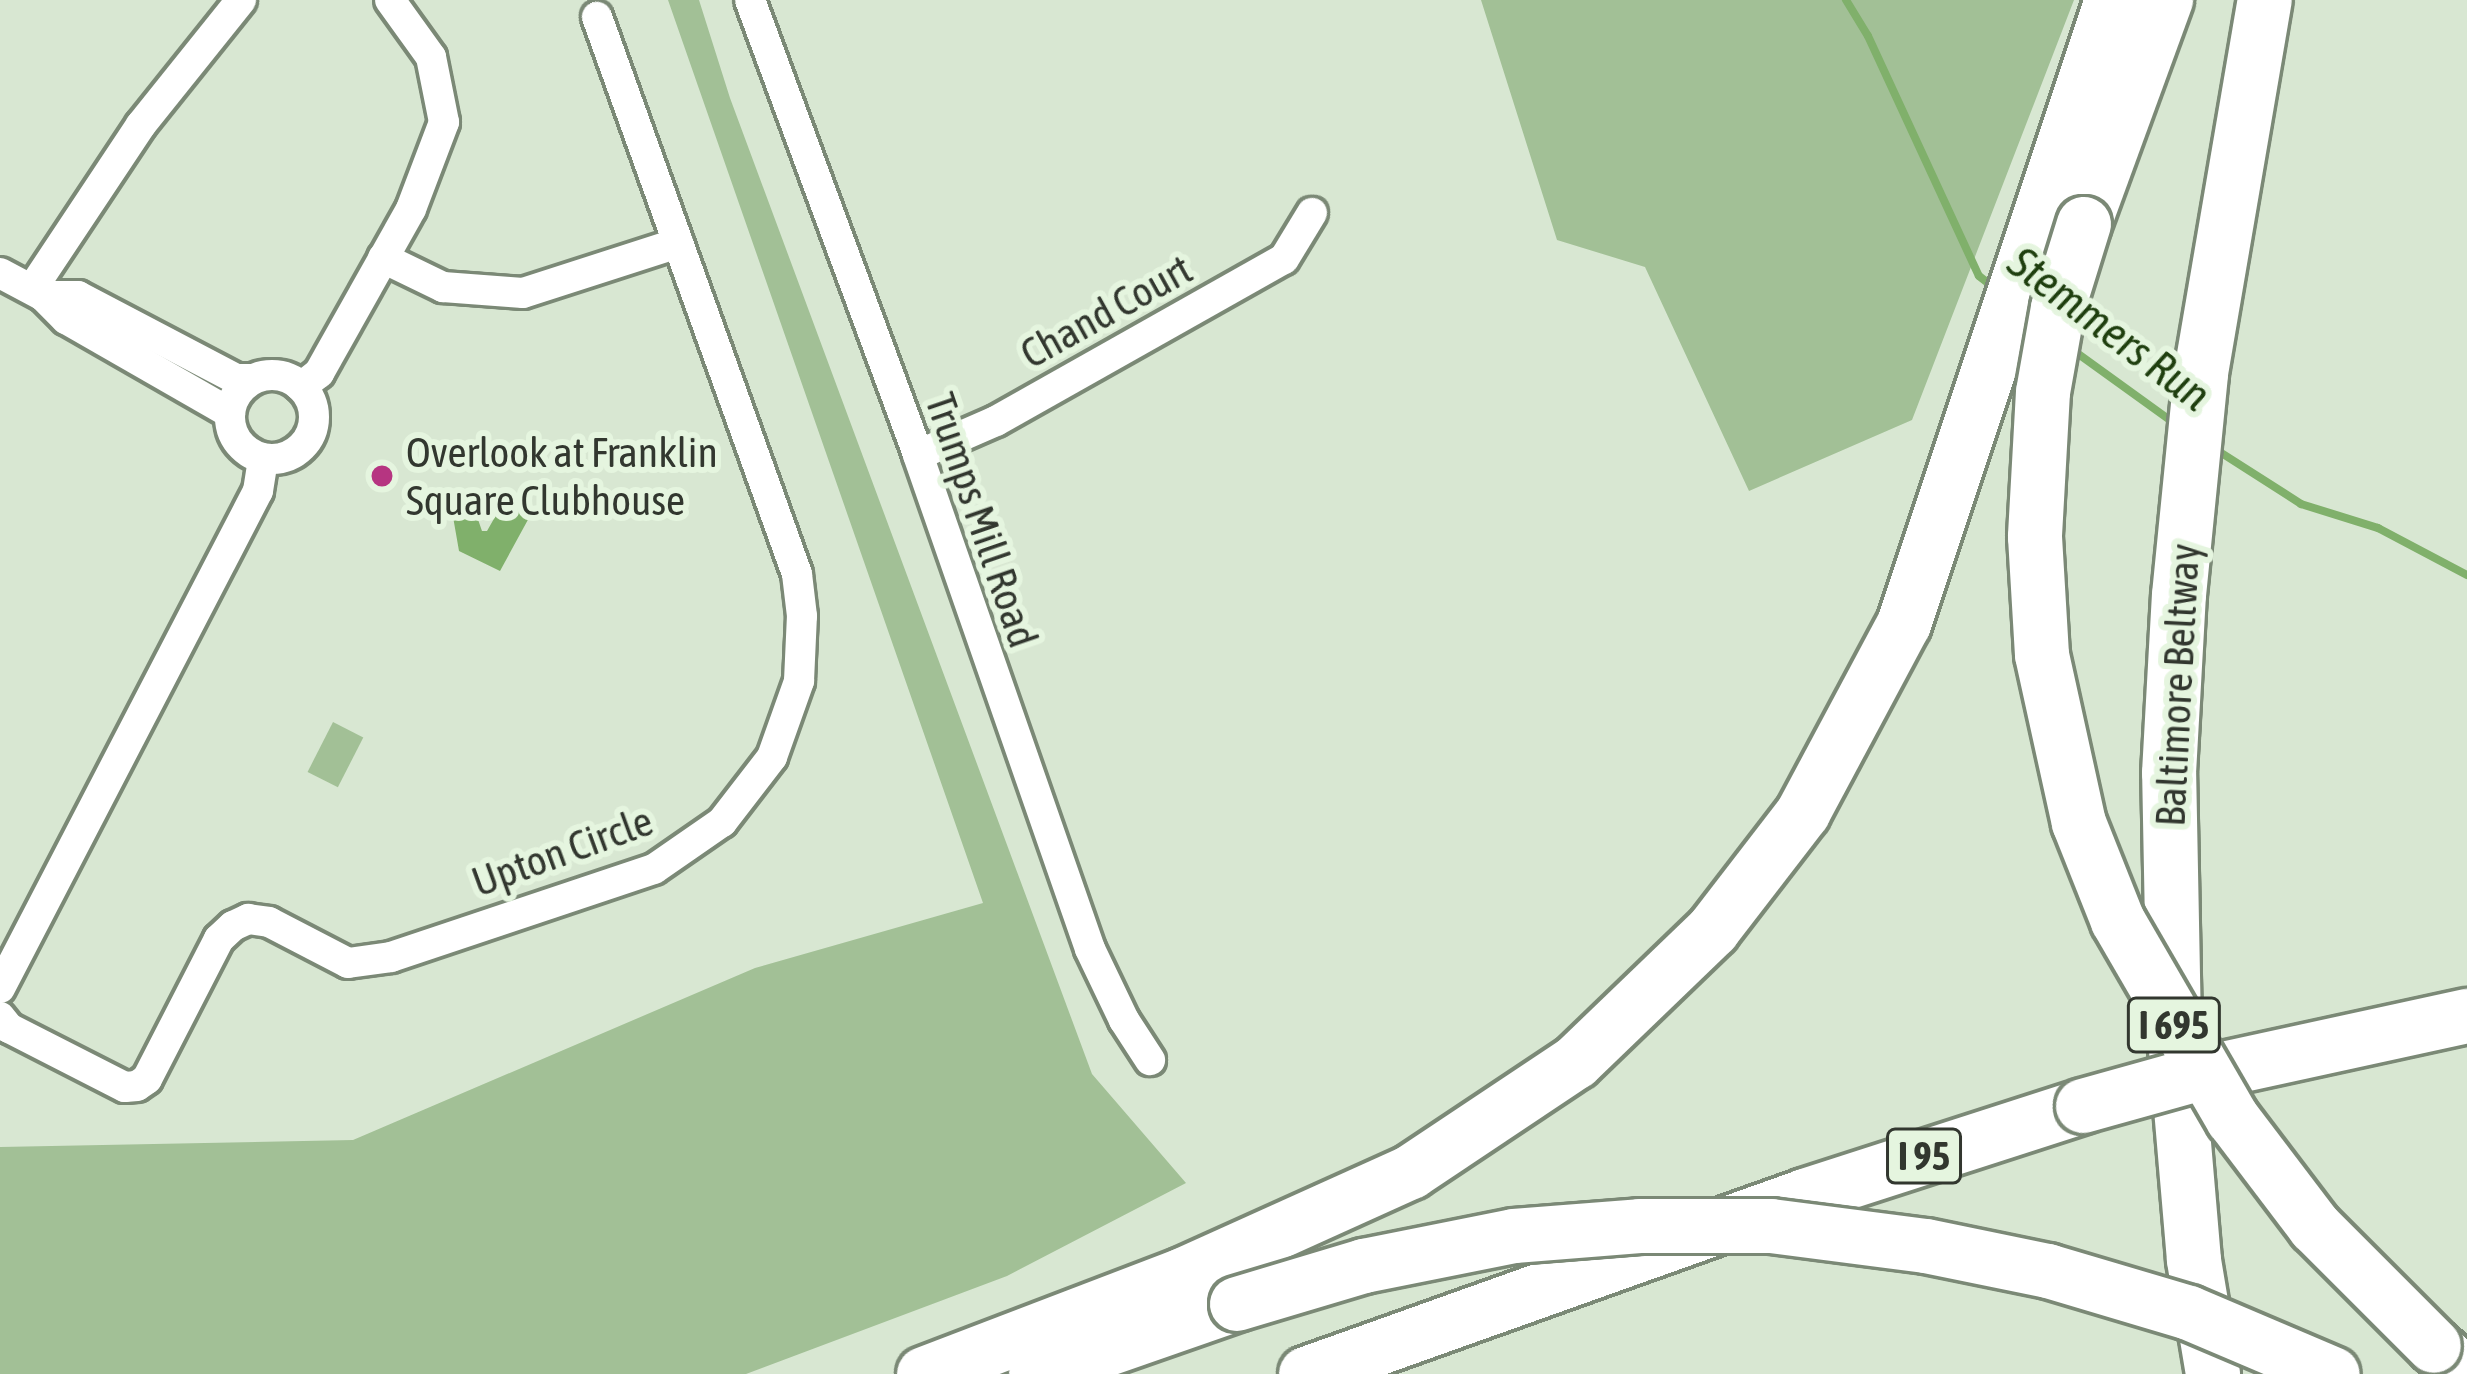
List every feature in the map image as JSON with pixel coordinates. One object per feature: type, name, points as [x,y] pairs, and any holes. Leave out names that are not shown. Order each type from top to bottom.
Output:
[{"type":"highway","points":[[2111,0],[2061,220],[2039,431],[2036,514],[2042,655],[2079,823],[2118,921],[2167,1012],[2262,1161],[2376,1292],[2466,1374]]},
{"type":"highway","points":[[924,1374],[1118,1301],[1372,1192],[1497,1119],[1628,1017],[1748,888],[1833,763],[1917,591],[1978,397],[2166,0]]},
{"type":"highway","name":"Baltimore Beltway","points":[[2213,1374],[2194,1259],[2174,1027],[2169,773],[2179,595],[2201,373],[2227,196],[2265,0]]},
{"type":"highway","name":"I 95","points":[[1306,1374],[2083,1106],[2269,1057],[2467,1016]]},
{"type":"highway","points":[[1036,1374],[1237,1304],[1380,1262],[1514,1236],[1640,1226],[1771,1226],[1925,1246],[2048,1271],[2189,1313],[2332,1374]]},
{"type":"highway","points":[[2439,1374],[2467,1344]]},
{"type":"street","points":[[38,292],[141,125],[241,0]]},
{"type":"street","points":[[301,387],[319,373],[383,258],[427,176],[444,122],[431,57],[390,0]]},
{"type":"street","name":"Trumps Mill Road","points":[[750,0],[918,455],[1090,949],[1124,1020],[1150,1060]]},
{"type":"street","name":"Upton Circle","points":[[0,1017],[9,1028],[125,1087],[137,1086],[146,1079],[219,939],[232,926],[248,919],[269,922],[335,958],[368,964],[654,868],[700,840],[738,806],[772,757],[799,681],[802,616],[796,574],[597,17]]},
{"type":"street","name":"Chand Court","points":[[918,455],[996,421],[1284,259],[1312,213]]},
{"type":"street","points":[[383,258],[443,287],[524,293],[678,243]]},
{"type":"street","points":[[0,273],[38,292],[66,319],[230,413]]},
{"type":"street","points":[[38,292],[78,296],[236,379],[278,375],[301,387],[313,410],[309,436],[289,454],[263,458],[235,436],[230,413],[241,388],[252,380]]},
{"type":"street","points":[[0,988],[258,491],[263,458]]},
{"type":"shaded area","points":[[668,0],[699,0],[730,98],[1092,1074],[1186,1183],[1007,1276],[746,1374],[0,1374],[0,1147],[353,1140],[755,968],[983,903]]},
{"type":"shaded area","points":[[1481,0],[2074,0],[1912,420],[1749,491],[1645,267],[1557,240]]},
{"type":"shaded area","points":[[504,501],[530,516],[500,571],[459,551],[452,511],[473,505],[482,531],[487,531]]},
{"type":"shaded area","points":[[333,722],[363,737],[338,787],[308,772]]},
{"type":"waterway","name":"Stemmers Run","points":[[1846,0],[1868,36],[1979,276],[1997,290]]},
{"type":"waterway","name":"Stemmers Run","points":[[2070,348],[2174,423]]},
{"type":"waterway","name":"Stemmers Run","points":[[2212,447],[2301,504],[2378,528],[2467,575]]},
{"type":"place","name":"Overlook at Franklin Square Clubhouse","points":[[382,476]]}]
